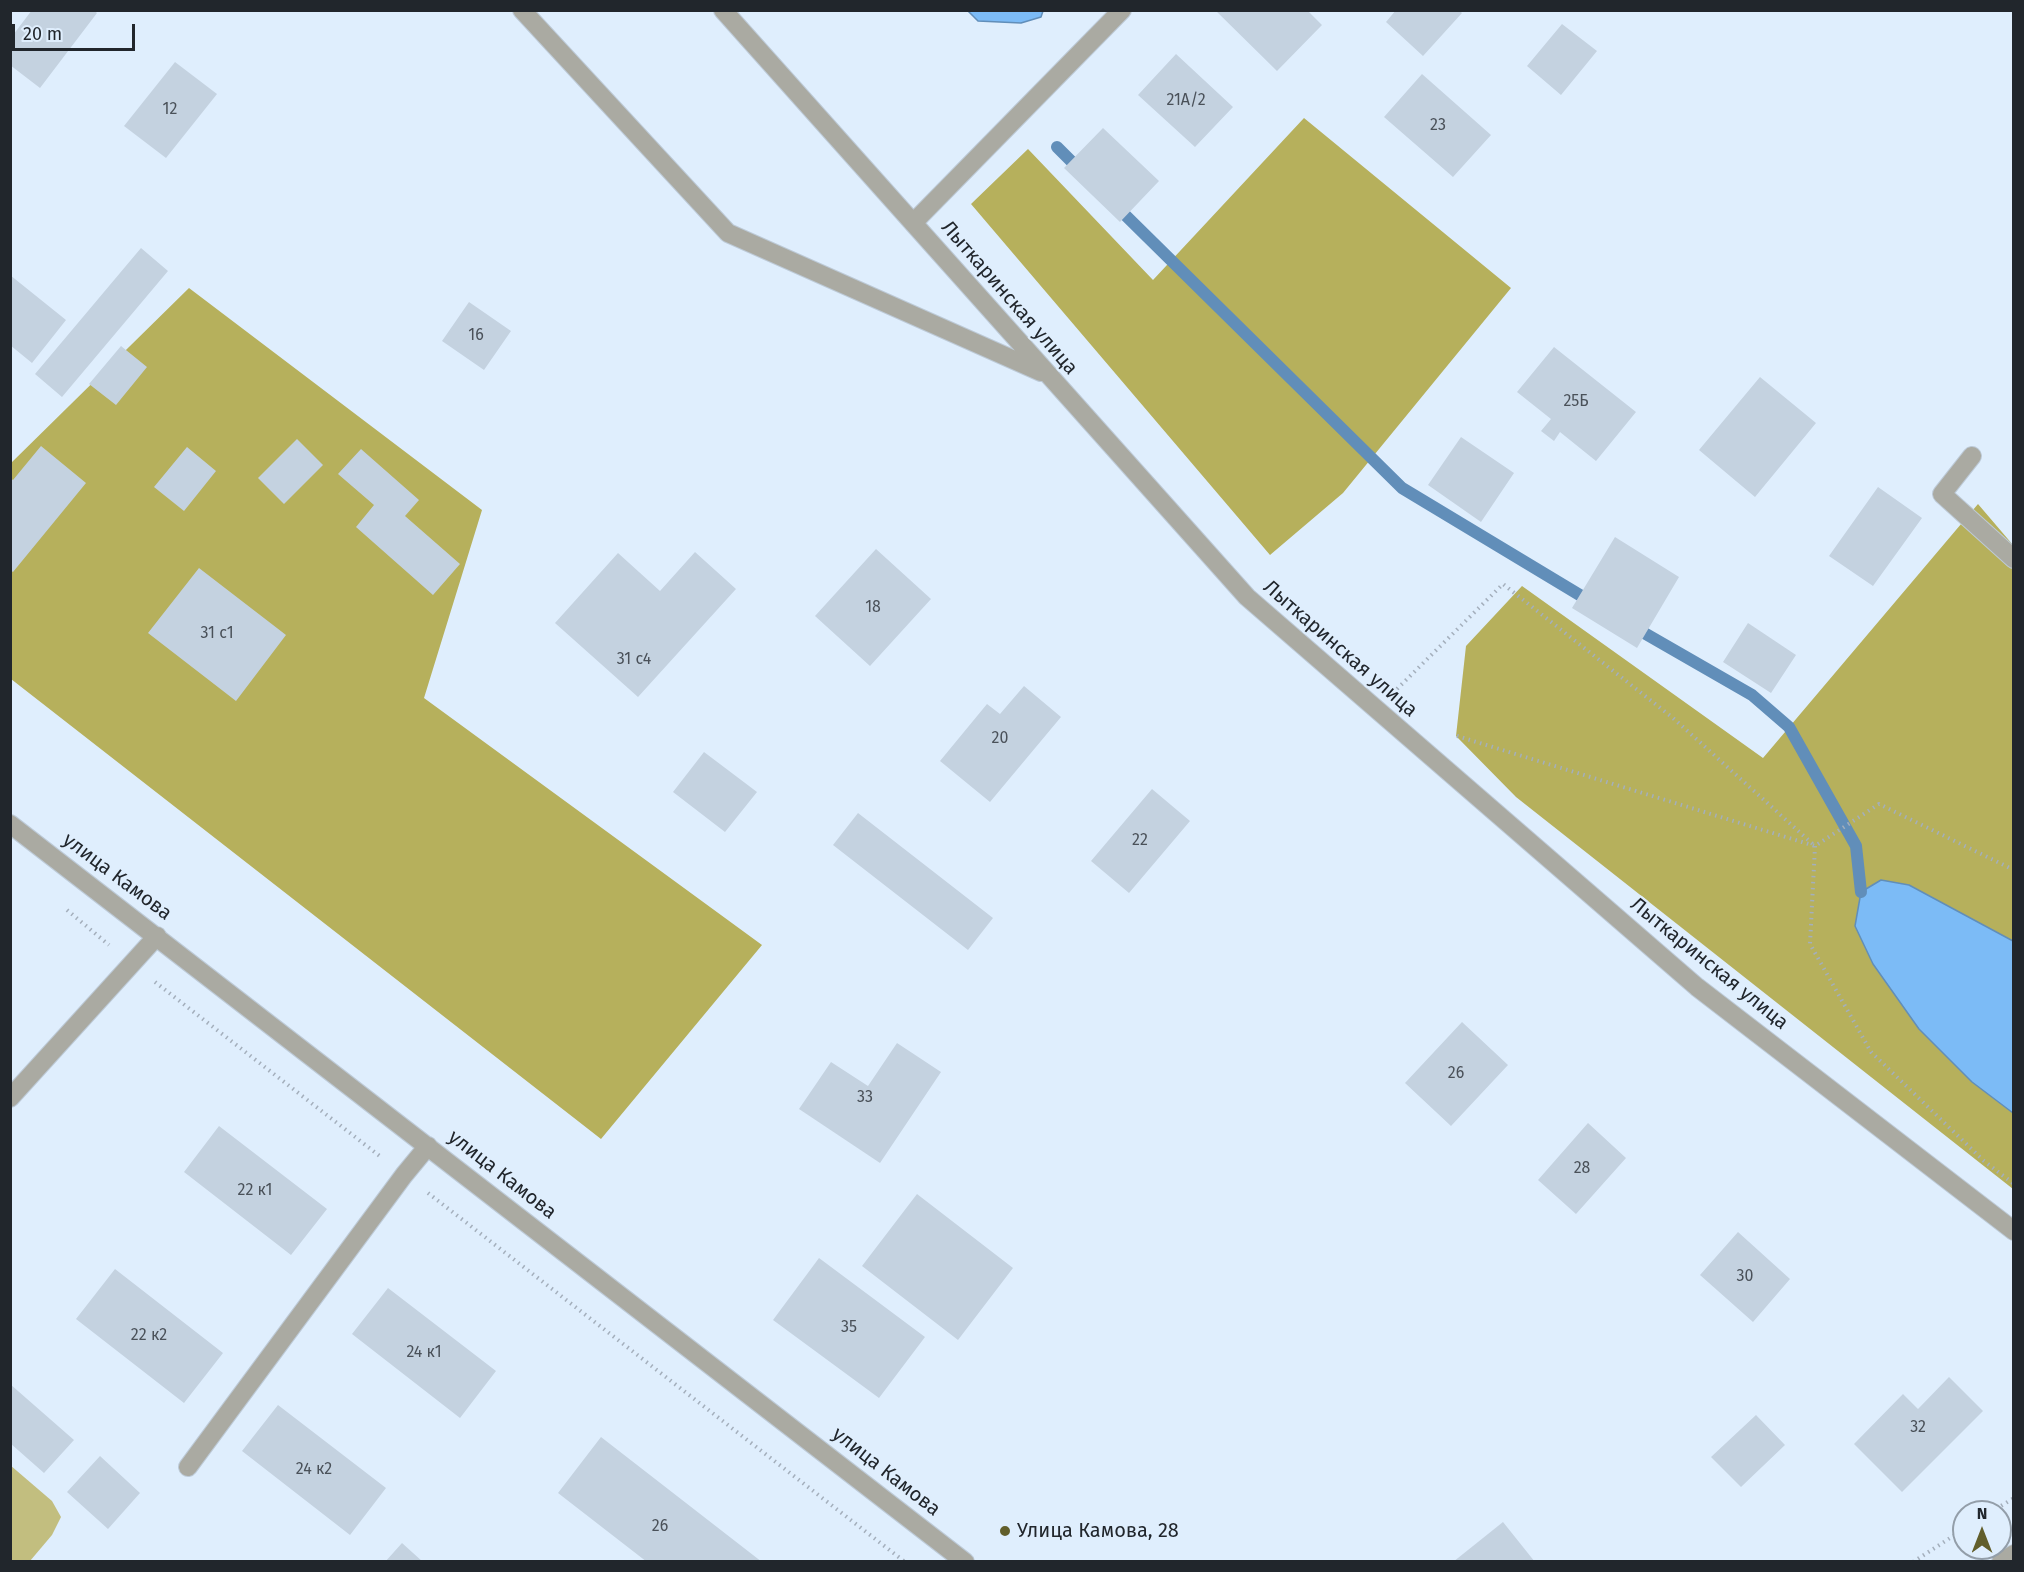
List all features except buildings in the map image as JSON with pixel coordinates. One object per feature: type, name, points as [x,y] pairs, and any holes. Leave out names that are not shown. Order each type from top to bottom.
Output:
[{"type":"street","points":[[522,10],[728,232],[1047,375]]},
{"type":"street","name":"Лыткаринская улица","points":[[723,10],[1247,597],[1697,987],[2013,1232]]},
{"type":"street","points":[[913,223],[1122,10]]},
{"type":"street","points":[[1972,456],[1942,494],[2013,559]]},
{"type":"street","name":"улица Камова","points":[[10,824],[965,1562]]},
{"type":"street","points":[[10,1098],[157,936]]},
{"type":"street","points":[[188,1467],[404,1174],[428,1146]]},
{"type":"street","points":[[2001,1562],[2013,1554]]},
{"type":"path","points":[[1375,710],[1503,584],[1672,718],[1815,846]]},
{"type":"path","points":[[1446,732],[1815,846]]},
{"type":"path","points":[[1815,846],[1879,804],[2013,870]]},
{"type":"path","points":[[1815,846],[1810,944],[1871,1052],[1983,1161],[2013,1184]]},
{"type":"path","points":[[62,906],[132,964],[905,1562]]},
{"type":"path","points":[[1913,1562],[1952,1537]]},
{"type":"shaded area","points":[[1304,118],[1511,288],[1343,493],[1270,555],[971,204],[1028,149],[1153,280]]},
{"type":"shaded area","points":[[189,288],[482,510],[424,698],[762,945],[601,1139],[11,679],[10,464]]},
{"type":"shaded area","points":[[1978,504],[2013,545],[2013,1189],[1516,797],[1456,736],[1466,646],[1522,586],[1763,758]]},
{"type":"shaded area","points":[[10,1465],[52,1501],[61,1517],[52,1535],[30,1561],[11,1561]]},
{"type":"water","points":[[968,11],[1043,11],[1041,17],[1021,23],[978,21]]},
{"type":"water","points":[[1881,880],[1909,885],[2013,941],[2013,1113],[1972,1082],[1919,1029],[1873,964],[1855,926],[1861,892]]},
{"type":"waterway","points":[[1057,147],[1083,173]]},
{"type":"waterway","points":[[1114,204],[1402,488],[1593,603]]},
{"type":"waterway","points":[[1632,626],[1752,695],[1789,727],[1856,846],[1861,892]]},
{"type":"place","name":"Улица Камова, 28","points":[[1005,1531]]}]
